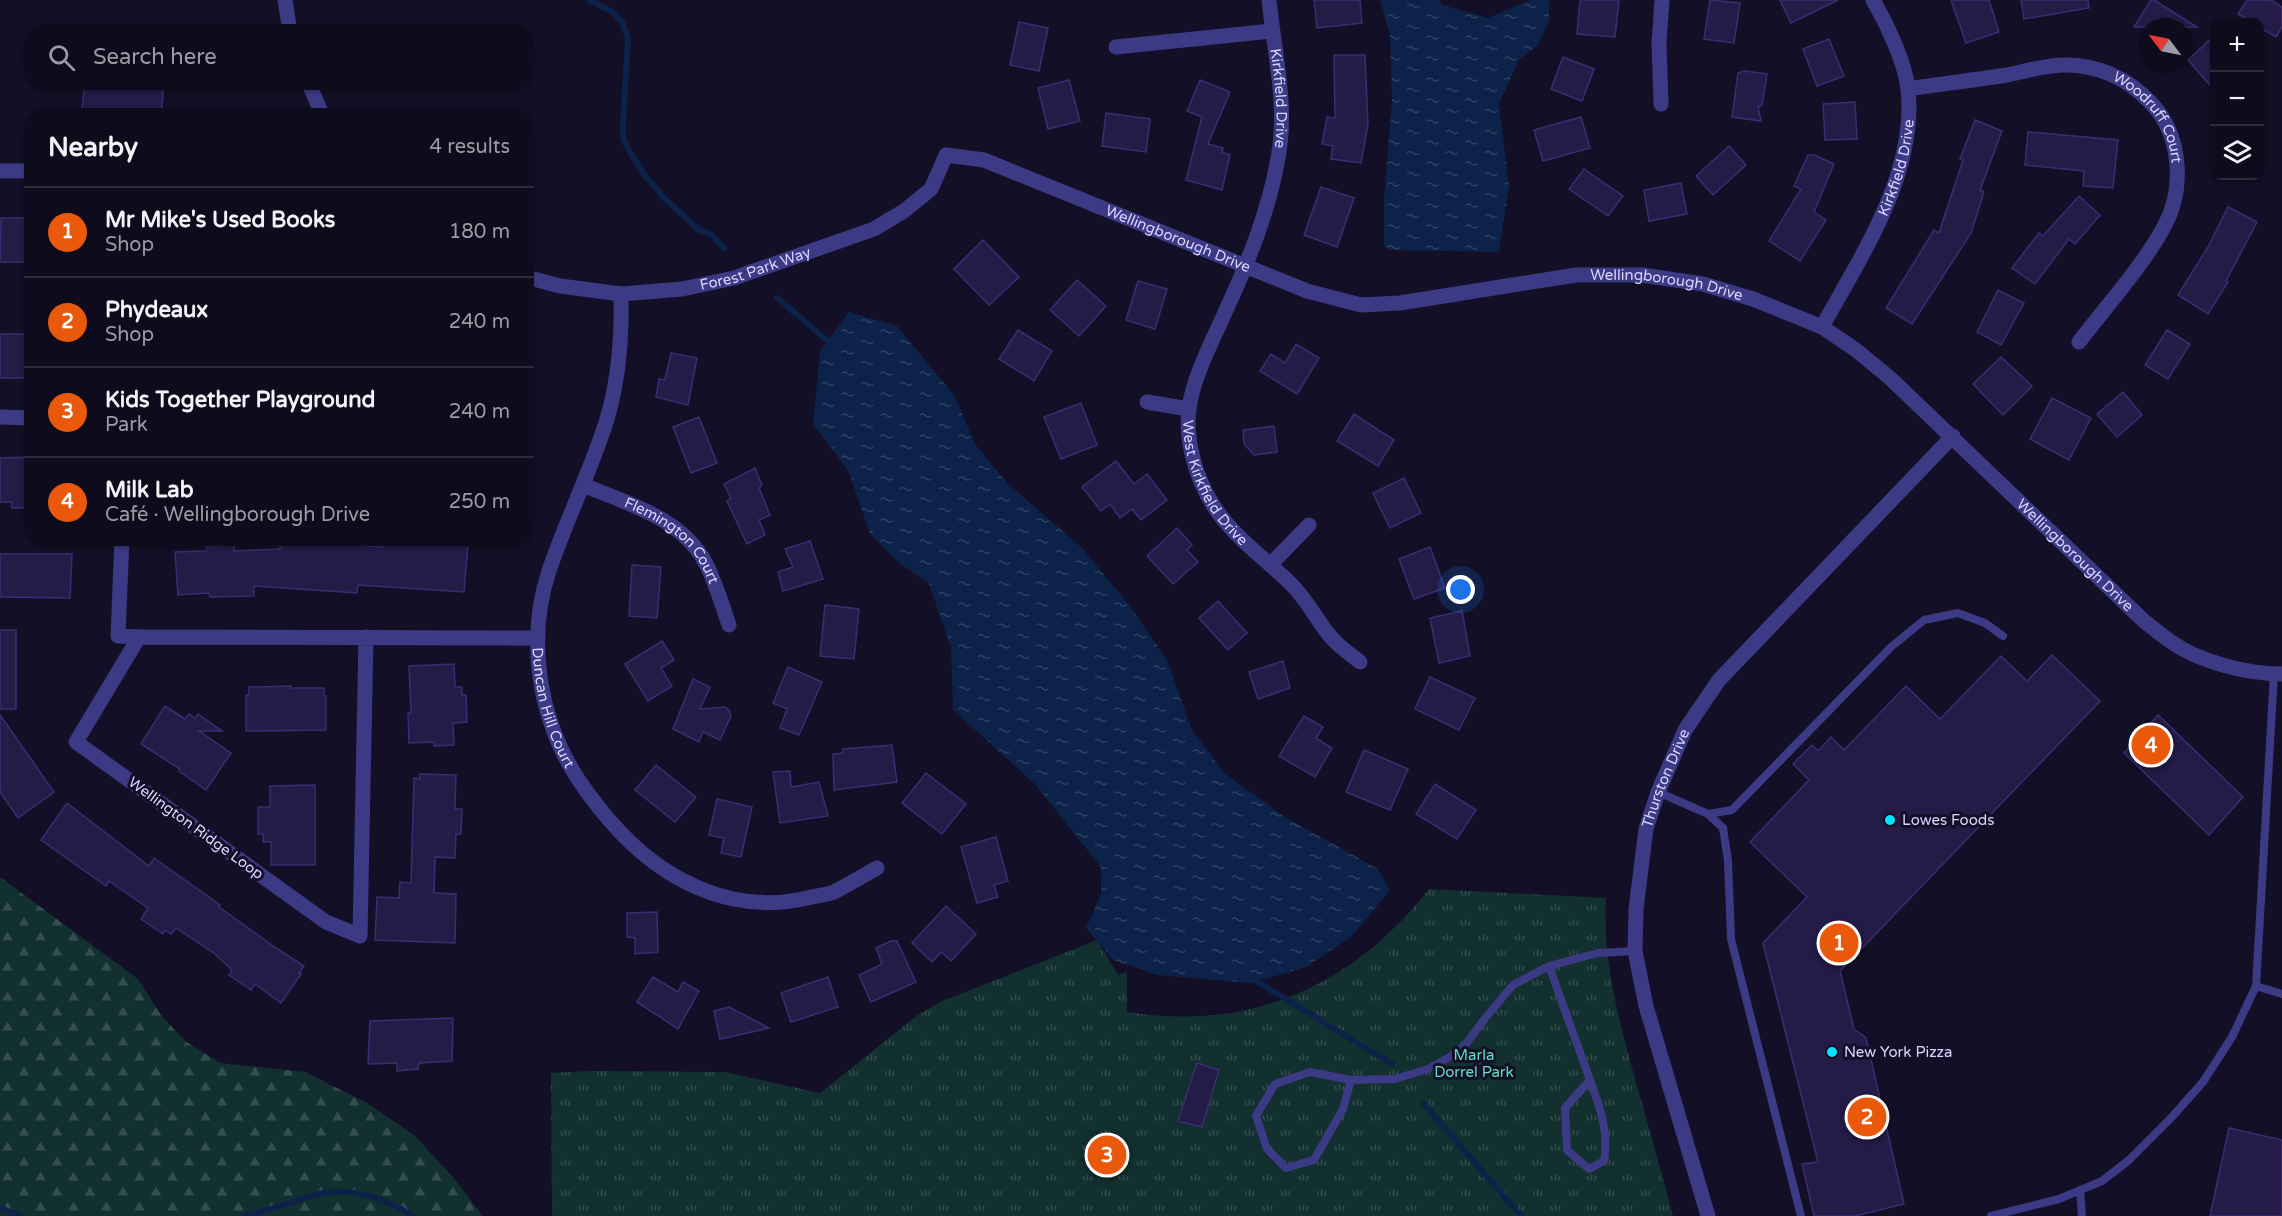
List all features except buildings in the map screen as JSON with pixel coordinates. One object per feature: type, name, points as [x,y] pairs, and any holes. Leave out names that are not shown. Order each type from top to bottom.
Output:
[{"type":"street","points":[[285,0],[290,24]]},
{"type":"street","name":"Kirkfield Drive","points":[[1245,264],[1271,192],[1279,155],[1281,117],[1269,0]]},
{"type":"street","points":[[1661,104],[1659,43],[1662,0]]},
{"type":"street","name":"Kirkfield Drive","points":[[1822,327],[1894,190],[1907,138],[1908,89],[1892,37],[1873,0]]},
{"type":"street","points":[[1116,47],[1272,31]]},
{"type":"street","name":"Woodruff Court","points":[[1908,89],[2064,65],[2096,68],[2121,78],[2157,109],[2169,130],[2175,150],[2178,175],[2175,200],[2166,224],[2148,252],[2079,342]]},
{"type":"street","points":[[312,90],[319,108]]},
{"type":"street","name":"Wellingborough Drive","points":[[946,155],[984,160],[1307,291],[1361,305],[1400,303],[1576,276],[1642,275],[1703,284],[1753,299],[1822,327],[1856,350],[1953,436],[2144,621],[2172,643],[2212,662],[2243,670],[2278,674]]},
{"type":"street","name":"Forest Park Way","points":[[534,279],[560,286],[621,294],[682,289],[734,278],[874,229],[904,211],[931,189],[946,155]]},
{"type":"street","points":[[0,171],[24,171]]},
{"type":"street","name":"West Kirkfield Drive","points":[[1245,264],[1211,344],[1189,409],[1190,436],[1200,482],[1214,507],[1244,543],[1293,585],[1330,636],[1360,662]]},
{"type":"street","name":"Duncan Hill Court","points":[[621,294],[619,356],[615,388],[607,419],[549,571],[540,610],[538,638],[541,682],[544,704],[552,728],[571,768],[584,787],[622,832],[659,866],[680,880],[717,895],[751,903],[790,902],[832,893],[877,868]]},
{"type":"street","points":[[1147,402],[1189,409]]},
{"type":"street","points":[[0,417],[24,418]]},
{"type":"street","name":"Thurston Drive","points":[[1708,1216],[1646,1006],[1635,951],[1639,871],[1646,829],[1658,792],[1685,730],[1719,680],[1953,436]]},
{"type":"street","name":"Flemington Court","points":[[583,485],[652,514],[683,533],[706,562],[729,625]]},
{"type":"street","points":[[1270,566],[1309,525]]},
{"type":"street","points":[[122,546],[118,636],[139,638],[538,638]]},
{"type":"street","name":"Wellington Ridge Loop","points":[[139,638],[76,742],[326,922],[360,936],[366,637]]},
{"type":"lane","points":[[1708,814],[1732,810],[1891,647],[1924,620],[1958,614],[1985,623],[2002,636]]},
{"type":"lane","points":[[1990,1216],[2059,1199],[2102,1181],[2129,1160],[2170,1119],[2203,1082],[2232,1037],[2256,987],[2278,674]]},
{"type":"lane","points":[[1658,792],[1708,814],[1724,828],[1728,861],[1731,939],[1801,1216]]},
{"type":"lane","points":[[1351,1080],[1343,1109],[1314,1160],[1286,1168],[1267,1149],[1256,1116],[1275,1084],[1310,1072],[1351,1080],[1395,1079],[1428,1069],[1450,1057],[1466,1044],[1513,985],[1549,966],[1598,953],[1635,951]]},
{"type":"lane","points":[[1549,966],[1590,1080],[1604,1119],[1607,1144],[1604,1161],[1589,1169],[1567,1150],[1565,1108],[1590,1080]]},
{"type":"lane","points":[[2256,987],[2282,994]]},
{"type":"lane","points":[[2080,1190],[2082,1216]]},
{"type":"green space","points":[[0,877],[138,979],[161,1015],[185,1041],[220,1063],[305,1072],[367,1103],[414,1135],[452,1176],[483,1216],[0,1216]]},
{"type":"green space","name":"Marla Dorrel Park","points":[[1429,889],[1606,898],[1605,921],[1613,990],[1673,1216],[552,1216],[551,1073],[725,1072],[820,1093],[915,1017],[940,1002],[1097,940],[1118,975],[1127,971],[1127,1012],[1172,1016],[1215,1015],[1257,1007],[1296,994],[1332,976],[1367,952],[1399,923]]},
{"type":"water","points":[[1380,0],[1439,0],[1443,5],[1488,18],[1531,0],[1549,0],[1549,20],[1539,44],[1519,60],[1499,104],[1509,186],[1499,252],[1389,250],[1384,247],[1384,198],[1392,102],[1390,36]]},
{"type":"water","points":[[849,312],[897,326],[954,395],[975,444],[1007,483],[1082,548],[1130,606],[1167,660],[1192,730],[1224,773],[1285,817],[1378,869],[1390,890],[1352,936],[1306,967],[1250,983],[1158,975],[1113,960],[1086,928],[1101,895],[1101,867],[1035,784],[953,710],[951,647],[929,584],[898,562],[870,534],[849,472],[813,424],[820,351]]},
{"type":"waterway","points":[[590,0],[614,13],[622,22],[628,38],[623,124],[623,137],[627,147],[643,173],[664,198],[699,230],[712,235],[724,248]]},
{"type":"waterway","points":[[777,298],[834,346]]},
{"type":"waterway","points":[[1251,978],[1392,1064]]},
{"type":"waterway","points":[[1424,1104],[1521,1216]]},
{"type":"waterway","points":[[244,1216],[331,1192],[355,1193],[380,1199],[412,1216]]},
{"type":"waterway","points":[[0,1208],[21,1216]]},
{"type":"place","name":"Milk Lab","points":[[2151,745]]},
{"type":"place","name":"Lowes Foods","points":[[1890,820]]},
{"type":"place","name":"Mr Mike's Used Books","points":[[1839,943]]},
{"type":"place","name":"New York Pizza","points":[[1832,1052]]},
{"type":"place","name":"Phydeaux","points":[[1867,1117]]},
{"type":"place","name":"Kids Together Playground","points":[[1107,1155]]}]
